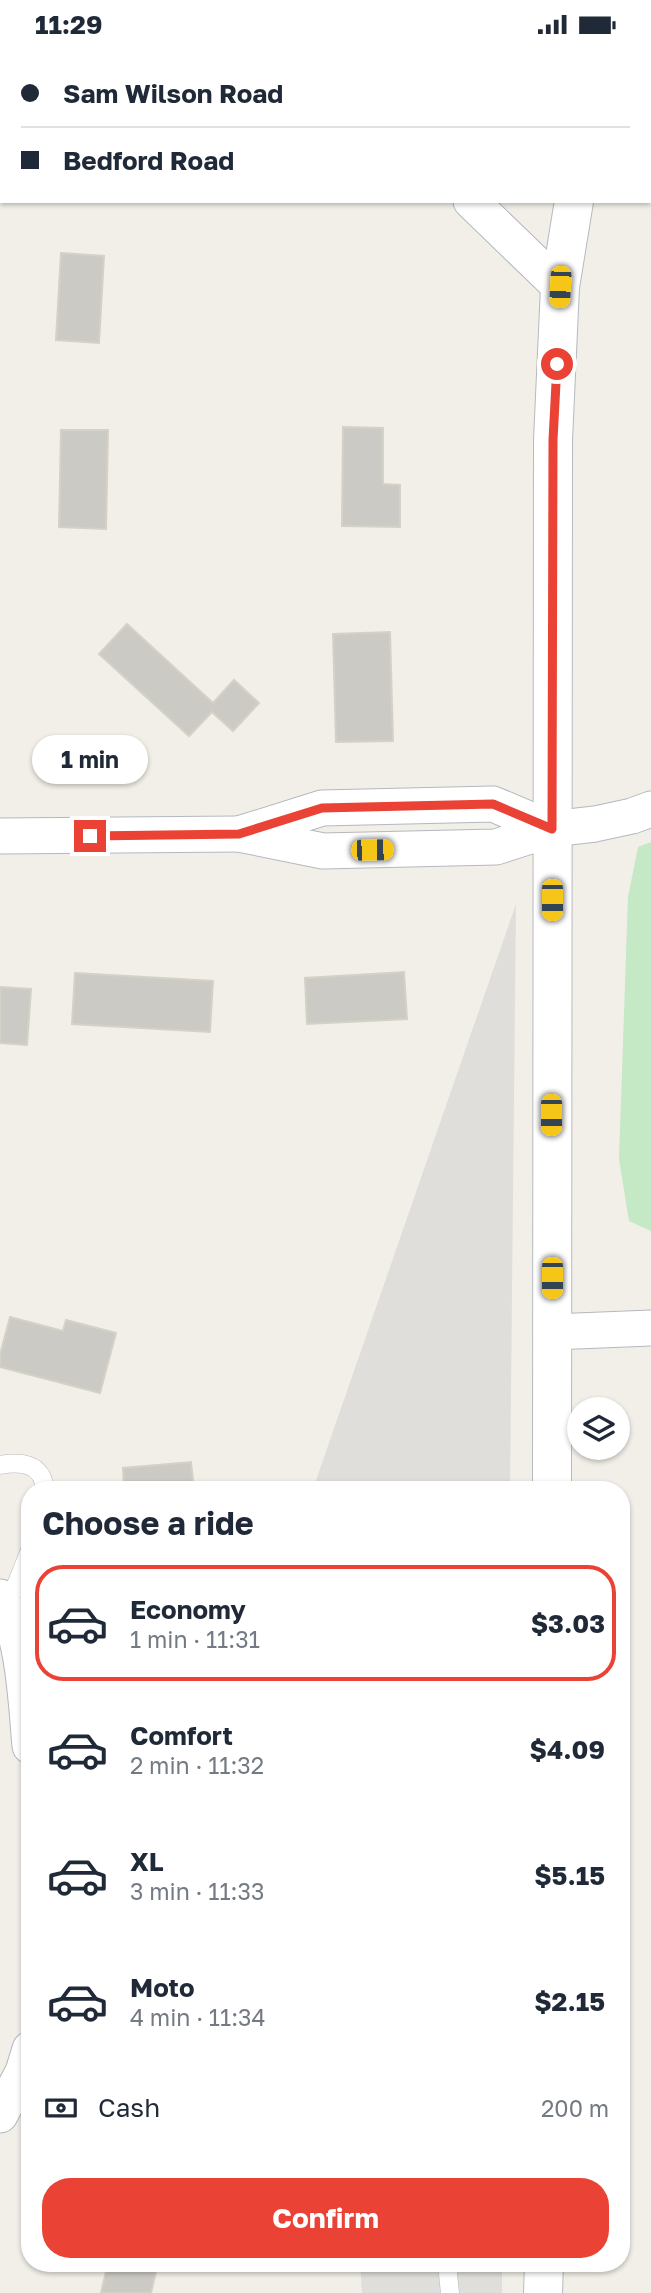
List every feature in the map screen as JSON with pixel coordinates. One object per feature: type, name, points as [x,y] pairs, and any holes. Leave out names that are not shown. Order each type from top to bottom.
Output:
[{"type":"street","points":[[473,203],[560,287]]},
{"type":"street","points":[[552,1481],[553,440],[560,287],[574,203]]},
{"type":"street","points":[[0,836],[239,834],[323,851],[496,847],[552,829],[595,824],[651,809]]},
{"type":"street","points":[[552,1332],[651,1328]]},
{"type":"street","points":[[3,1602],[21,1658]]},
{"type":"street","points":[[0,2115],[21,2075]]},
{"type":"street","points":[[543,2293],[544,2272]]},
{"type":"lane","points":[[0,1465],[22,1462],[38,1472],[42,1481]]},
{"type":"lane","points":[[3,1602],[21,1568]]},
{"type":"lane","points":[[448,2272],[450,2293]]},
{"type":"shaded area","points":[[516,904],[510,1481],[316,1481]]},
{"type":"shaded area","points":[[361,2272],[502,2272],[502,2293],[362,2293]]},
{"type":"green space","points":[[651,842],[651,1231],[629,1221],[619,1159],[628,897],[638,847]]},
{"type":"building","points":[[61,253],[104,256],[99,343],[56,340]]},
{"type":"building","points":[[343,427],[383,428],[383,484],[400,485],[400,527],[342,526]]},
{"type":"building","points":[[61,430],[108,430],[106,529],[59,527]]},
{"type":"building","points":[[127,624],[213,703],[234,680],[259,703],[233,731],[212,712],[189,736],[99,654]]},
{"type":"building","points":[[390,632],[393,741],[336,742],[333,634]]},
{"type":"building","points":[[404,972],[407,1019],[307,1024],[305,978]]},
{"type":"building","points":[[75,973],[213,981],[210,1032],[72,1024]]},
{"type":"building","points":[[0,987],[31,989],[27,1045],[0,1043]]},
{"type":"building","points":[[10,1317],[63,1331],[66,1320],[116,1333],[100,1393],[0,1367],[0,1355]]},
{"type":"building","points":[[191,1462],[193,1481],[124,1481],[123,1468]]},
{"type":"building","points":[[106,2272],[156,2272],[151,2293],[101,2293]]},
{"type":"route","points":[[90,836],[239,834],[322,808],[493,804],[552,829],[553,440],[557,364]]}]
